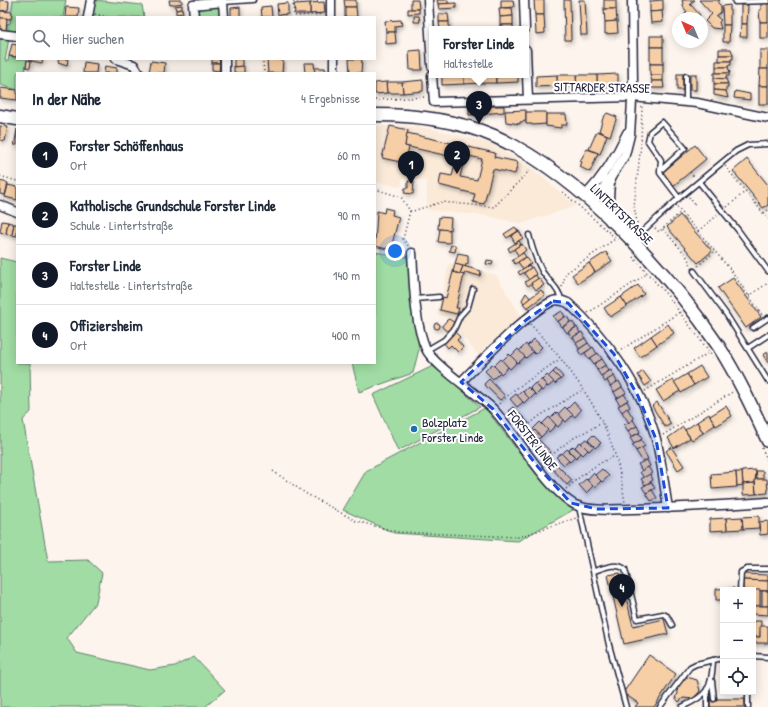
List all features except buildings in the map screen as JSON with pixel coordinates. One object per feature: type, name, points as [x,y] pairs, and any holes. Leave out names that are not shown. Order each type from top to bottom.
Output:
[{"type":"main road","name":"LINTERTSTRASSE","points":[[376,115],[396,115],[449,122],[492,135],[538,160],[589,199],[611,220],[689,306],[719,347],[742,386],[764,442]]},
{"type":"main road","points":[[0,116],[16,119]]},
{"type":"main road","points":[[608,182],[607,199],[611,220]]},
{"type":"street","points":[[89,15],[91,0]]},
{"type":"street","points":[[331,0],[332,16]]},
{"type":"street","points":[[428,0],[430,26]]},
{"type":"street","points":[[524,0],[525,26]]},
{"type":"street","points":[[589,199],[608,182],[625,155],[630,135],[632,97],[632,0]]},
{"type":"street","points":[[194,16],[193,2],[223,2],[224,16]]},
{"type":"street","points":[[0,34],[16,36]]},
{"type":"street","points":[[120,60],[134,64],[138,72]]},
{"type":"street","points":[[225,60],[225,72]]},
{"type":"street","points":[[334,60],[334,72]]},
{"type":"street","points":[[432,78],[434,99]]},
{"type":"street","points":[[527,78],[528,99]]},
{"type":"street","name":"SITTARDER STRASSE","points":[[434,99],[632,97],[686,102],[768,118]]},
{"type":"street","points":[[589,199],[618,154],[630,124]]},
{"type":"street","points":[[0,206],[16,212]]},
{"type":"street","points":[[412,253],[416,299],[426,350]]},
{"type":"street","points":[[461,382],[526,320],[561,297],[582,317],[614,354],[638,396],[656,439],[668,508]]},
{"type":"street","name":"FORSTER LINDE","points":[[426,350],[493,409],[560,493],[571,503],[579,507],[597,509],[668,508],[768,502]]},
{"type":"lane","points":[[223,2],[253,0]]},
{"type":"lane","points":[[734,2],[768,1]]},
{"type":"lane","points":[[686,76],[686,102]]},
{"type":"lane","points":[[660,171],[685,148],[662,122],[648,135],[648,142],[661,160],[660,171],[662,176],[679,198]]},
{"type":"lane","points":[[630,242],[673,203],[722,163],[748,145],[768,144]]},
{"type":"lane","points":[[698,182],[738,230],[768,271]]},
{"type":"lane","points":[[529,235],[532,249],[543,272],[561,297]]},
{"type":"lane","points":[[694,271],[712,294],[768,381]]},
{"type":"lane","points":[[426,350],[444,340],[454,329],[460,316],[468,307],[473,289]]},
{"type":"lane","points":[[416,299],[439,298]]},
{"type":"lane","points":[[753,328],[767,319]]},
{"type":"lane","points":[[748,348],[768,335]]},
{"type":"lane","points":[[579,507],[609,645],[626,707]]},
{"type":"lane","points":[[594,571],[615,565],[621,566],[625,569],[636,619],[664,614],[667,616],[672,625]]},
{"type":"lane","points":[[740,587],[741,572],[747,569],[768,569]]},
{"type":"lane","points":[[756,656],[768,657]]},
{"type":"lane","points":[[660,707],[690,667],[720,659]]},
{"type":"lane","points":[[712,660],[714,699]]},
{"type":"lane","points":[[682,707],[697,700],[712,681]]},
{"type":"lane","points":[[707,689],[707,707]]},
{"type":"lane","points":[[748,695],[748,707]]},
{"type":"path","points":[[318,0],[293,2],[294,16],[323,14]]},
{"type":"path","points":[[263,62],[264,72]]},
{"type":"path","points":[[630,242],[636,223],[634,207],[641,144],[642,98]]},
{"type":"path","points":[[376,100],[434,99]]},
{"type":"path","points":[[410,211],[442,202],[494,207],[538,160]]},
{"type":"path","points":[[722,163],[768,219]]},
{"type":"path","points":[[690,172],[698,182]]},
{"type":"path","points":[[0,176],[16,181]]},
{"type":"path","points":[[376,190],[401,197],[410,211],[404,239],[412,253]]},
{"type":"path","points":[[563,191],[616,238],[630,242],[648,273],[680,312],[714,359]]},
{"type":"path","points":[[685,193],[695,205]]},
{"type":"path","points":[[673,203],[715,251],[767,319]]},
{"type":"path","points":[[764,213],[768,210]]},
{"type":"path","points":[[651,223],[659,232],[681,212]]},
{"type":"path","points":[[663,229],[686,255],[693,270],[715,251]]},
{"type":"path","points":[[561,297],[566,273],[616,238]]},
{"type":"path","points":[[582,317],[648,273]]},
{"type":"path","points":[[749,296],[768,283]]},
{"type":"path","points":[[614,354],[680,312]]},
{"type":"path","points":[[526,320],[560,359],[602,422],[615,456],[626,509]]},
{"type":"path","points":[[638,396],[710,352]]},
{"type":"path","points":[[493,409],[514,390],[560,359]]},
{"type":"path","points":[[516,437],[538,418],[582,390]]},
{"type":"path","points":[[656,439],[734,390],[737,396]]},
{"type":"path","points":[[538,467],[570,440],[602,422]]},
{"type":"path","points":[[764,442],[768,462]]},
{"type":"path","points":[[560,493],[598,463],[615,456]]},
{"type":"path","points":[[273,471],[305,493],[356,521],[398,532],[519,537],[582,517]]},
{"type":"highlighted area","points":[[553,301],[568,303],[614,354],[638,396],[656,439],[668,508],[597,509],[571,503],[538,467],[493,409],[461,382],[526,320]]},
{"type":"shaded area","points":[[260,60],[286,60],[286,72],[261,72]]},
{"type":"shaded area","points":[[376,126],[408,126],[432,129],[490,143],[533,169],[576,206],[521,224],[488,216],[427,210],[427,181],[403,179],[401,187],[376,182]]},
{"type":"shaded area","points":[[449,263],[496,275],[521,316],[488,345],[479,356],[457,330],[460,322],[437,314]]},
{"type":"green space","points":[[13,0],[66,0],[63,16],[16,16],[16,33],[6,31],[7,24],[10,23]]},
{"type":"green space","points":[[95,0],[142,5],[144,16],[92,16]]},
{"type":"green space","points":[[218,6],[221,16],[198,16],[198,8]]},
{"type":"green space","points":[[0,37],[9,38],[5,61],[8,61],[9,56],[16,57],[16,60],[27,60],[25,72],[16,72],[16,90],[0,85]]},
{"type":"green space","points":[[376,252],[407,257],[419,349],[413,373],[359,392],[352,364],[376,364]]},
{"type":"green space","points":[[0,258],[16,262],[16,364],[30,364],[31,412],[23,420],[48,561],[88,560],[102,573],[96,602],[67,638],[77,653],[150,670],[175,666],[194,657],[225,690],[205,707],[0,707]]},
{"type":"green space","name":"Bolzplatz Forster Linde","points":[[435,365],[480,407],[398,451],[373,395]]},
{"type":"green space","points":[[485,408],[538,476],[573,510],[518,541],[394,533],[343,510],[366,471]]},
{"type":"place","name":"Forster Linde","points":[[479,124]]},
{"type":"place","name":"Katholische Grundschule Forster Linde","points":[[457,174]]},
{"type":"place","name":"Forster Schöffenhaus","points":[[411,184]]},
{"type":"place","name":"Bolzplatz Forster Linde","points":[[414,429]]},
{"type":"place","name":"Offiziersheim","points":[[622,607]]}]
